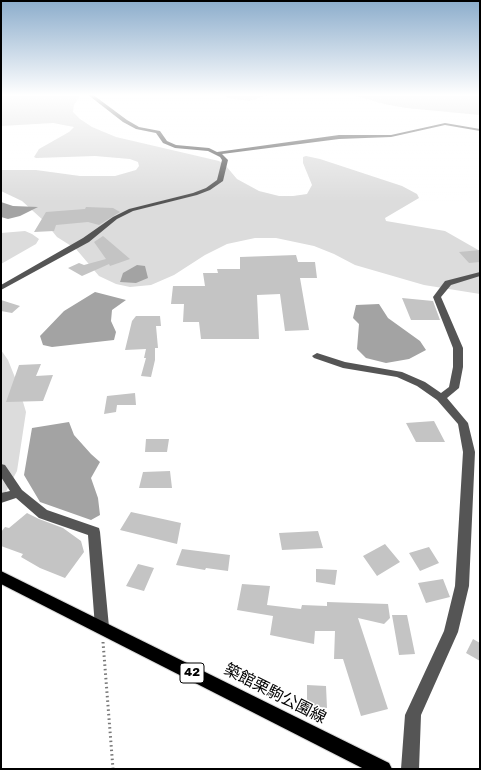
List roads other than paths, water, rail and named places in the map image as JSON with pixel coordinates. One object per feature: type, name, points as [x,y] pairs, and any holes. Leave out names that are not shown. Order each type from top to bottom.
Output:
[{"type":"main road","name":"築館栗駒公園線","points":[[1,577],[383,769]]},
{"type":"street","points":[[148,130],[158,132],[165,142],[175,146],[218,153],[339,137],[391,136],[418,130]]},
{"type":"street","points":[[1,288],[86,240],[115,218],[131,210],[175,200],[208,189],[220,181],[224,169],[225,160],[218,153]]},
{"type":"street","points":[[441,398],[454,388],[458,366],[458,348],[437,297],[448,283],[480,274]]},
{"type":"street","points":[[317,356],[343,365],[399,374],[421,384],[441,398],[463,423],[469,452],[462,586],[451,632],[413,715],[410,769]]},
{"type":"street","points":[[1,468],[18,493],[43,514],[94,532],[102,627]]},
{"type":"street","points":[[1,498],[18,493]]}]
